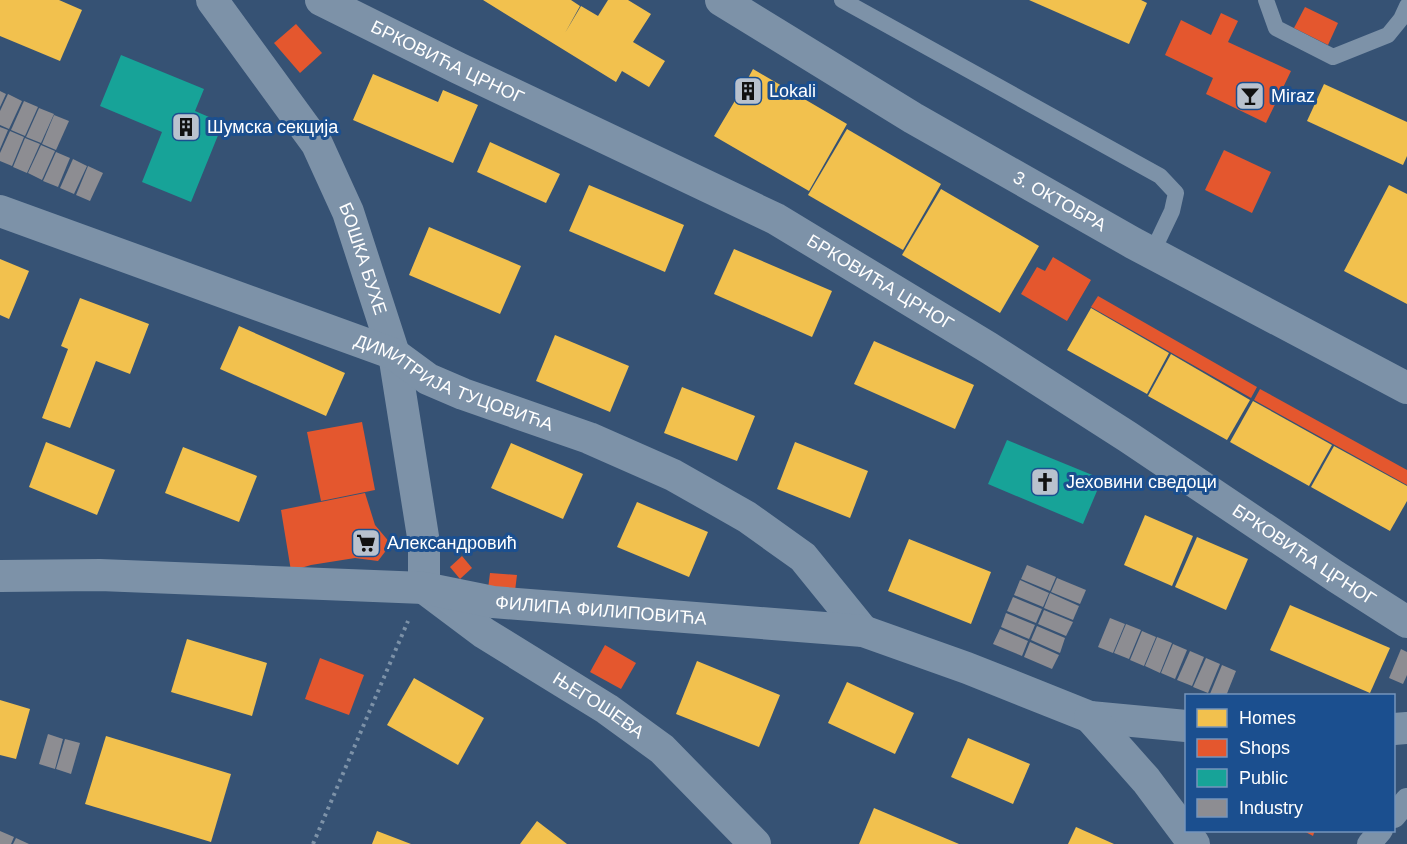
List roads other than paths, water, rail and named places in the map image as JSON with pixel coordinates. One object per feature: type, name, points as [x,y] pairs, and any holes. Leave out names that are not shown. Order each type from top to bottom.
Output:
[{"type":"street","name":"БОШКА БУХЕ","points":[[212,0],[317,144],[348,212],[394,354],[424,543],[424,588]]},
{"type":"street","name":"БРКОВИЋА ЦРНОГ","points":[[321,0],[458,68],[776,219],[989,348],[1407,622]]},
{"type":"street","name":"3. ОКТОБРА","points":[[721,0],[913,118],[1152,253],[1407,388]]},
{"type":"street","name":"ДИМИТРИЈА ТУЦОВИЋА","points":[[0,211],[394,354],[428,379],[463,394],[589,438],[673,475],[747,517],[803,557],[863,631]]},
{"type":"street","name":"ФИЛИПА ФИЛИПОВИЋА","points":[[0,576],[100,575],[424,588],[494,602],[863,631],[967,668],[1090,717],[1185,726]]},
{"type":"street","name":"ЊЕГОШЕВА","points":[[424,588],[484,633],[607,709],[662,749],[755,844]]},
{"type":"street","points":[[1090,717],[1146,780],[1194,844]]},
{"type":"street","points":[[1395,815],[1407,800]]},
{"type":"street","points":[[1369,844],[1380,832]]},
{"type":"lane","points":[[842,0],[1160,176],[1176,193],[1172,211],[1152,253]]},
{"type":"lane","points":[[1266,0],[1276,28],[1333,57],[1388,34],[1401,19],[1407,6]]},
{"type":"place","name":"Lokali","points":[[748,91]]},
{"type":"place","name":"Miraz","points":[[1250,96]]},
{"type":"place","name":"Шумска секција","points":[[186,127]]},
{"type":"place","name":"Јеховини сведоци","points":[[1045,482]]},
{"type":"place","name":"Александровић","points":[[366,543]]}]
